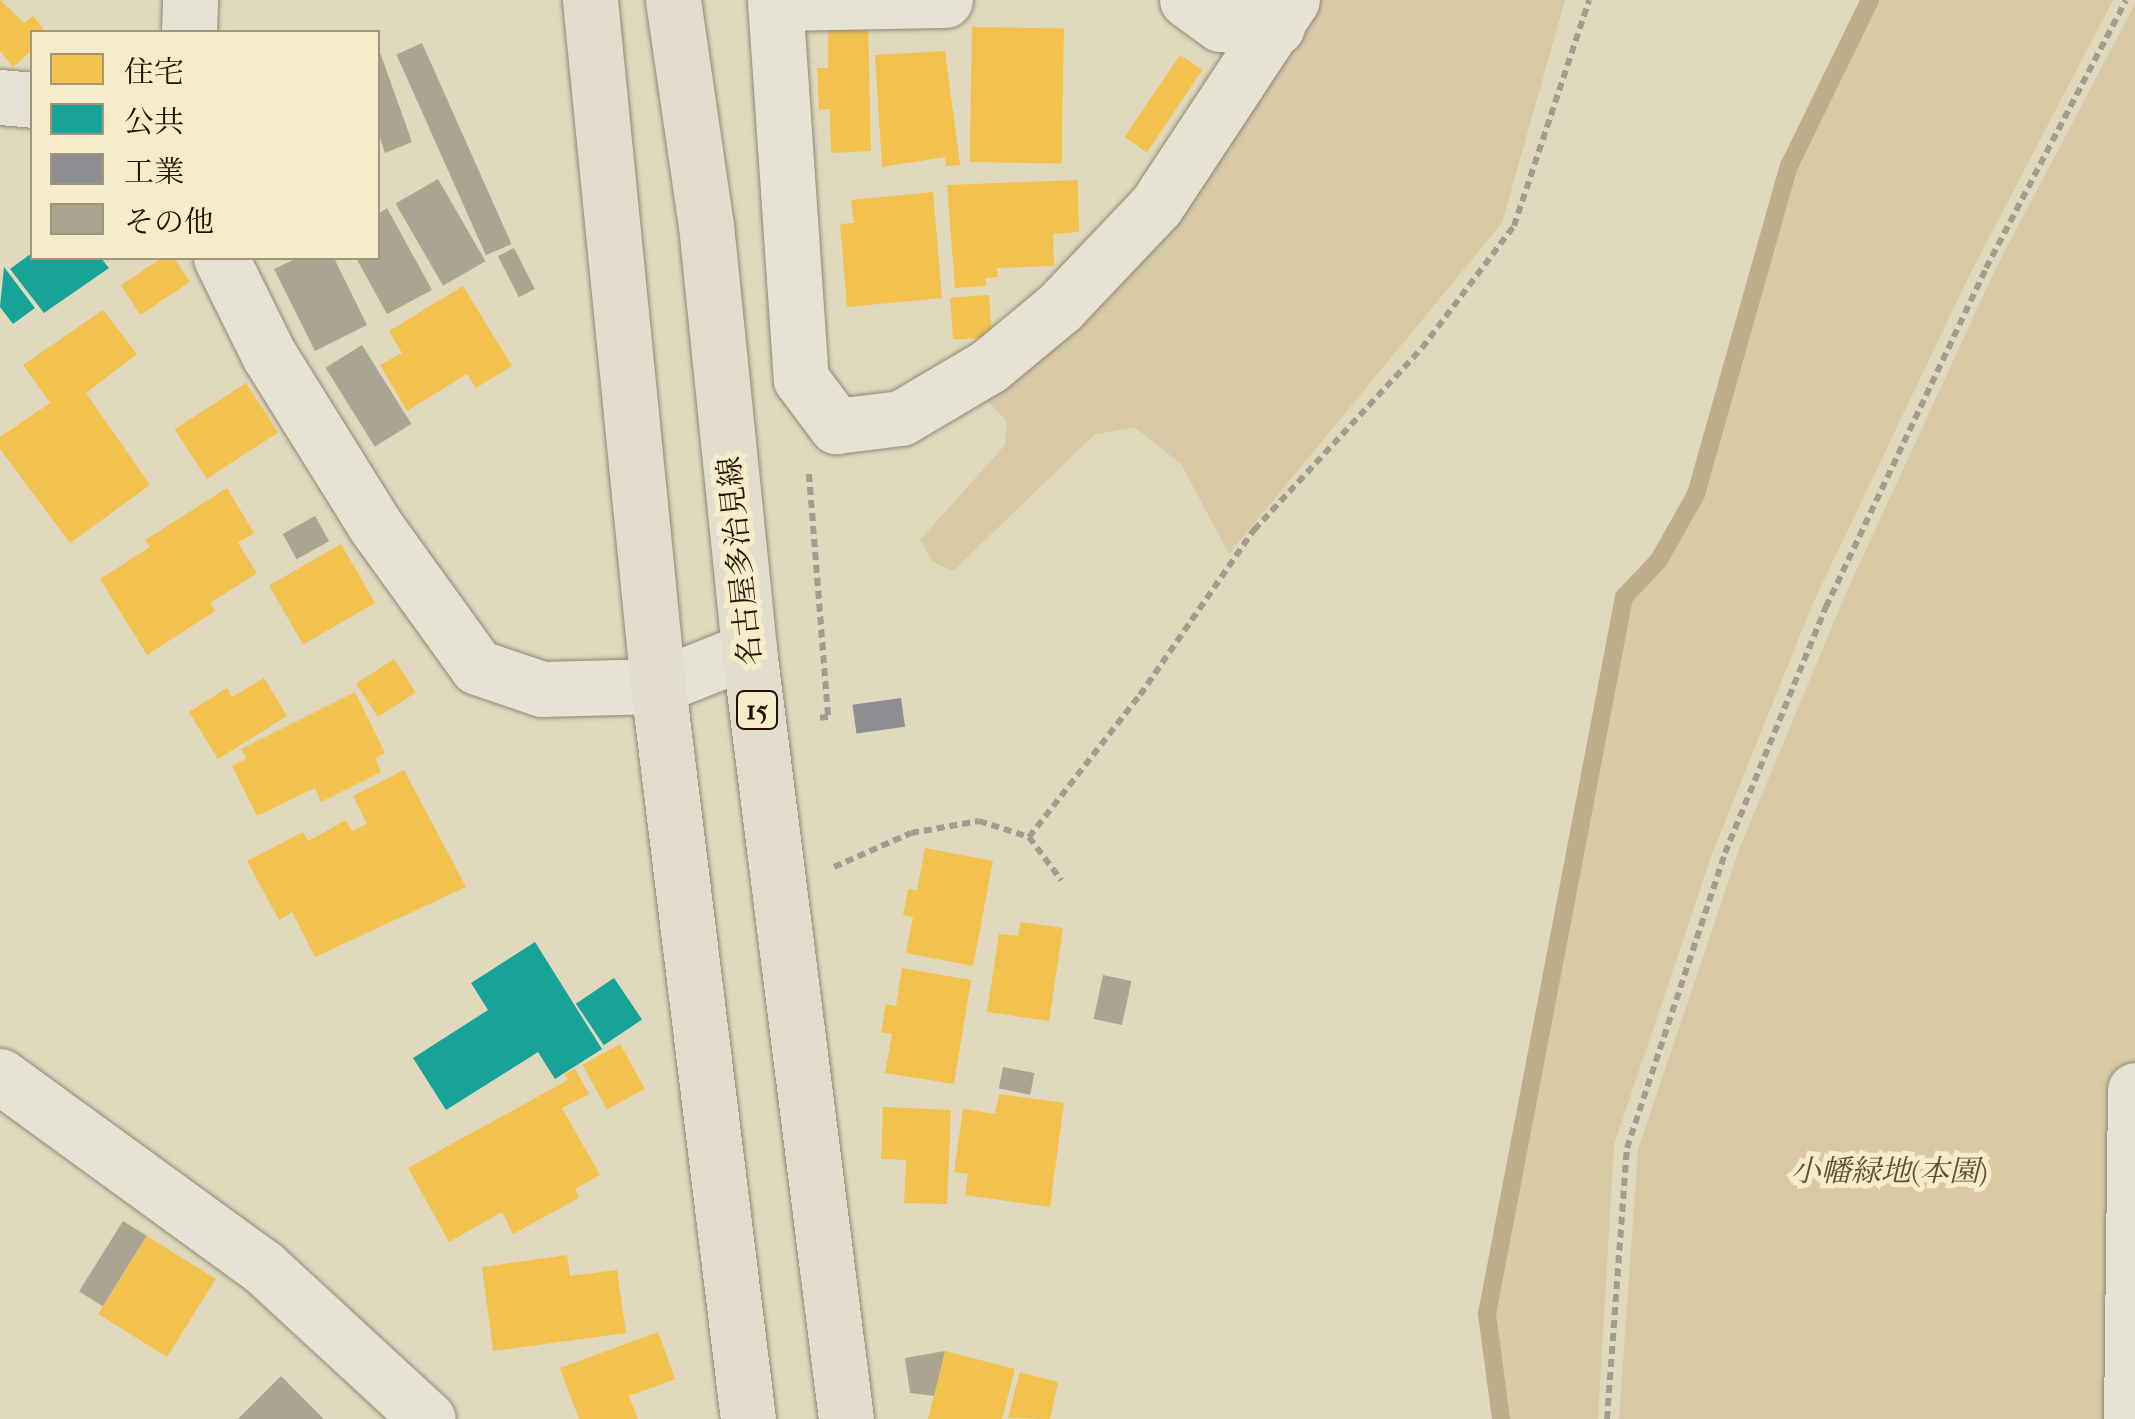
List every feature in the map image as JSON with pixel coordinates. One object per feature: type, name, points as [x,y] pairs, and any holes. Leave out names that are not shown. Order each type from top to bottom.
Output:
[{"type":"main road","points":[[590,0],[658,686],[748,1419]]},
{"type":"main road","name":"名古屋多治見線","points":[[673,0],[706,225],[749,650],[846,1419]]},
{"type":"street","points":[[188,30],[190,0]]},
{"type":"street","points":[[945,0],[776,1],[801,379],[836,426],[901,418],[989,366],[1060,306],[1156,206],[1284,14]]},
{"type":"street","points":[[1187,0],[1220,24],[1284,14]]},
{"type":"street","points":[[0,97],[30,100]]},
{"type":"street","points":[[223,260],[270,355],[374,524],[477,668],[542,689],[658,686],[749,650]]},
{"type":"street","points":[[0,1076],[264,1267],[428,1419]]},
{"type":"street","points":[[2131,1419],[2135,1090]]},
{"type":"path","points":[[1029,837],[1140,695],[1254,530],[1422,348],[1514,226],[1589,0]]},
{"type":"path","points":[[1607,1419],[1628,1148],[1725,853],[1826,607],[1944,358],[2126,0]]},
{"type":"path","points":[[801,379],[828,717]]},
{"type":"path","points":[[778,874],[851,863],[911,833],[978,821],[1029,837],[1061,880]]},
{"type":"green space","points":[[1317,0],[1565,0],[1502,223],[1229,554],[1181,464],[1134,427],[1094,435],[953,571],[933,562],[920,540],[1005,445],[1007,421],[984,398]]},
{"type":"green space","points":[[1877,0],[2113,0],[1969,276],[1813,603],[1712,854],[1614,1145],[1598,1419],[1507,1419],[1494,1305],[1629,599],[1664,567],[1702,491],[1797,162]]},
{"type":"green space","name":"小幡緑地(本園)","points":[[2135,4],[2135,1419],[1619,1419],[1638,1150],[1740,847],[1846,593],[1996,268]]},
{"type":"building: 住宅","points":[[0,0],[24,23],[33,16],[44,30],[30,30],[30,52],[13,67],[0,51]]},
{"type":"building: 住宅","points":[[868,23],[871,151],[831,153],[830,109],[819,110],[817,68],[828,68],[828,25]]},
{"type":"building: 住宅","points":[[972,27],[1064,29],[1062,164],[970,162]]},
{"type":"building: 住宅","points":[[945,51],[960,165],[946,166],[945,157],[882,167],[875,55]]},
{"type":"building: 住宅","points":[[1180,55],[1202,70],[1147,152],[1125,137]]},
{"type":"building: 住宅","points":[[1078,180],[1079,232],[1053,234],[1054,266],[997,268],[998,277],[985,278],[986,286],[955,288],[947,185]]},
{"type":"building: 住宅","points":[[933,192],[942,298],[847,307],[840,224],[854,223],[851,200]]},
{"type":"building: 住宅","points":[[159,260],[175,260],[190,282],[140,315],[121,285]]},
{"type":"building: 住宅","points":[[463,286],[512,366],[476,388],[467,374],[407,411],[380,365],[402,353],[389,331]]},
{"type":"building: 住宅","points":[[989,295],[992,337],[953,340],[950,298]]},
{"type":"building: 住宅","points":[[103,310],[137,354],[86,393],[150,485],[70,543],[0,449],[0,437],[50,403],[23,365]]},
{"type":"building: 住宅","points":[[246,383],[278,432],[207,479],[175,429]]},
{"type":"building: 住宅","points":[[227,488],[254,533],[238,543],[257,573],[210,603],[215,611],[147,655],[100,579],[150,547],[145,540]]},
{"type":"building: 住宅","points":[[341,544],[375,603],[303,644],[269,586]]},
{"type":"building: 住宅","points":[[394,659],[416,693],[378,717],[356,684]]},
{"type":"building: 住宅","points":[[264,678],[287,716],[218,759],[189,712],[227,688],[232,697]]},
{"type":"building: 住宅","points":[[355,692],[385,753],[375,758],[381,772],[321,802],[315,788],[257,816],[232,766],[247,758],[241,749]]},
{"type":"building: 住宅","points":[[404,770],[466,887],[315,957],[292,912],[279,920],[247,861],[303,832],[308,841],[346,820],[352,831],[367,824],[353,796]]},
{"type":"building: 住宅","points":[[925,848],[993,861],[973,966],[906,953],[913,917],[903,915],[908,889],[917,890]]},
{"type":"building: 住宅","points":[[1021,922],[1063,928],[1049,1021],[987,1012],[999,934],[1018,936]]},
{"type":"building: 住宅","points":[[902,968],[971,980],[954,1084],[885,1073],[892,1034],[881,1032],[886,1004],[896,1006]]},
{"type":"building: 住宅","points":[[620,1044],[645,1089],[607,1109],[582,1065]]},
{"type":"building: 住宅","points":[[575,1069],[589,1094],[562,1108],[600,1175],[575,1189],[579,1198],[513,1234],[502,1212],[449,1242],[408,1168],[568,1080],[564,1074]]},
{"type":"building: 住宅","points":[[999,1094],[1064,1103],[1050,1207],[965,1195],[968,1174],[954,1172],[963,1109],[995,1114]]},
{"type":"building: 住宅","points":[[883,1107],[951,1110],[947,1204],[904,1203],[906,1160],[881,1159]]},
{"type":"building: 住宅","points":[[147,1236],[216,1279],[167,1357],[98,1314]]},
{"type":"building: 住宅","points":[[567,1255],[570,1276],[617,1270],[626,1333],[493,1351],[482,1267]]},
{"type":"building: 住宅","points":[[658,1332],[675,1379],[629,1396],[638,1419],[579,1419],[560,1368]]},
{"type":"building: 住宅","points":[[945,1351],[1015,1369],[1002,1419],[928,1419]]},
{"type":"building: 住宅","points":[[1020,1372],[1058,1382],[1050,1419],[1008,1418]]},
{"type":"building: 公共","points":[[30,254],[30,260],[103,260],[109,268],[44,313],[10,269]]},
{"type":"building: 公共","points":[[4,267],[35,308],[13,324],[0,307]]},
{"type":"building: 公共","points":[[535,942],[602,1049],[555,1079],[538,1052],[446,1110],[413,1058],[488,1010],[471,983]]},
{"type":"building: 公共","points":[[614,978],[642,1019],[604,1045],[576,1004]]},
{"type":"building: 工業","points":[[901,698],[905,727],[857,734],[852,705]]},
{"type":"building: その他","points":[[422,43],[511,244],[486,255],[396,54]]},
{"type":"building: その他","points":[[380,53],[412,142],[385,153],[380,138]]},
{"type":"building: その他","points":[[438,179],[486,261],[443,286],[396,204]]},
{"type":"building: その他","points":[[387,208],[432,290],[387,314],[357,260],[380,260],[380,213]]},
{"type":"building: その他","points":[[514,248],[535,289],[519,297],[498,256]]},
{"type":"building: その他","points":[[293,260],[335,260],[367,325],[315,351],[274,269]]},
{"type":"building: その他","points":[[362,345],[411,424],[375,447],[326,368]]},
{"type":"building: その他","points":[[315,516],[329,541],[297,559],[283,534]]},
{"type":"building: その他","points":[[1103,975],[1131,981],[1122,1025],[1094,1019]]},
{"type":"building: その他","points":[[1003,1067],[1034,1073],[1030,1095],[999,1089]]},
{"type":"building: その他","points":[[123,1221],[147,1236],[103,1306],[79,1291]]},
{"type":"building: その他","points":[[945,1351],[934,1396],[910,1393],[905,1358]]},
{"type":"building: その他","points":[[281,1376],[324,1419],[238,1419]]},
{"type":"waterway","points":[[1501,1419],[1487,1314],[1624,597],[1659,560],[1696,494],[1789,166],[1870,0]]}]
